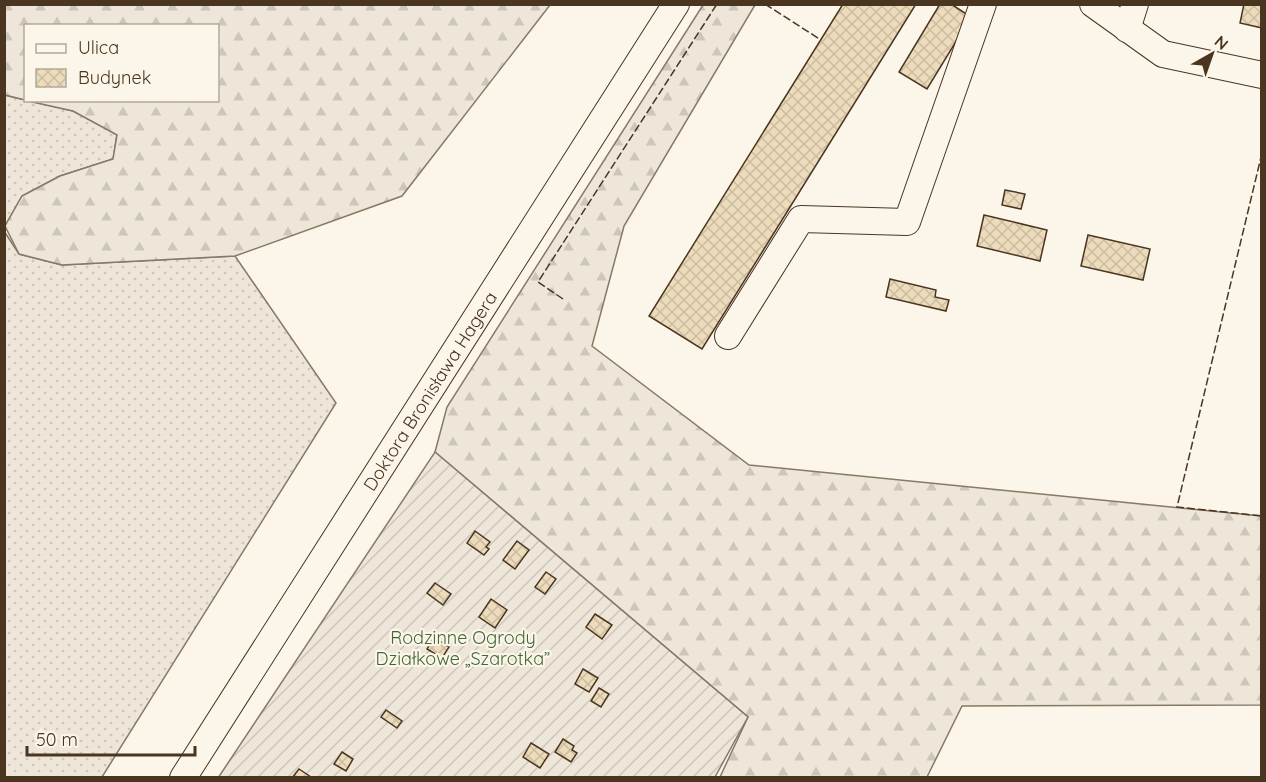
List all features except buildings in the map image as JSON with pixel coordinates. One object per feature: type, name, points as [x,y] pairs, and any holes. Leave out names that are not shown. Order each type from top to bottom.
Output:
[{"type":"street","name":"Doktora Bronisława Hagera","points":[[183,777],[676,4]]},
{"type":"street","points":[[728,336],[801,219],[907,222],[983,4]]},
{"type":"street","points":[[1093,4],[1163,54],[1262,75]]},
{"type":"street","points":[[1127,28],[1135,4]]},
{"type":"green space","points":[[5,4],[550,4],[402,196],[235,256],[62,265],[19,254],[5,226],[22,196],[60,176],[113,159],[117,135],[73,111],[32,102],[219,102],[219,24],[24,24],[24,100],[5,95]]},
{"type":"green space","points":[[703,5],[755,5],[624,226],[592,346],[749,465],[1261,516],[1261,705],[962,706],[927,777],[720,777],[748,717],[435,452],[447,407]]},
{"type":"green space","points":[[4,95],[24,100],[24,102],[34,102],[73,111],[117,134],[113,159],[60,176],[22,196],[5,226]]},
{"type":"green space","points":[[4,231],[19,254],[62,265],[235,256],[336,403],[102,777],[5,777]]},
{"type":"green space","name":"Rodzinne Ogrody Działkowe „Szarotka”","points":[[435,452],[748,717],[715,777],[218,778]]},
{"type":"fence","points":[[563,299],[538,282],[717,4]]},
{"type":"fence","points":[[765,4],[821,40]]},
{"type":"fence","points":[[1262,153],[1177,507],[1262,516]]}]
